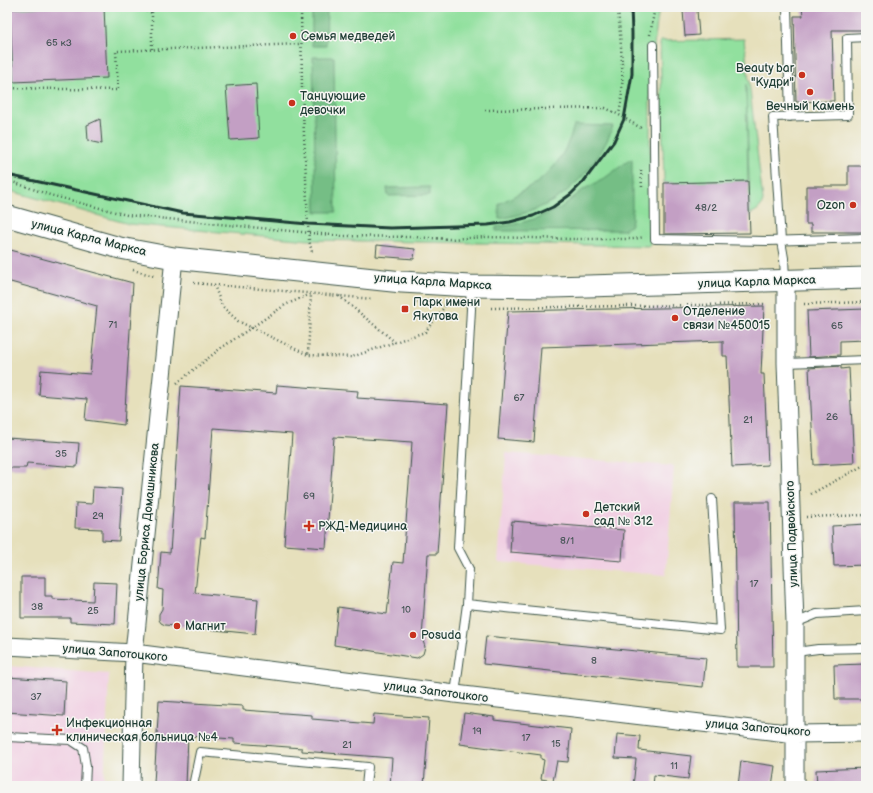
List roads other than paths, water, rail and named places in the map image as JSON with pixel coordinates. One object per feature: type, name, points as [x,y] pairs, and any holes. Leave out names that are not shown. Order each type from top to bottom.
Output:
[{"type":"street","name":"улица Карла Маркса","points":[[7,216],[120,248],[174,258],[402,282],[470,286],[553,287],[866,278]]},
{"type":"street","name":"улица Бориса Домашникова","points":[[131,786],[134,653],[174,258]]},
{"type":"street","name":"улица Подвойского","points":[[786,281],[786,363],[796,652],[795,786]]},
{"type":"street","name":"улица Запотоцкого","points":[[7,646],[134,653],[456,694],[795,734],[866,733]]},
{"type":"lane","points":[[787,7],[790,117]]},
{"type":"lane","points":[[786,281],[781,241],[772,117],[848,115],[847,38],[866,37]]},
{"type":"lane","points":[[653,45],[655,239],[781,241],[866,238]]},
{"type":"lane","points":[[456,694],[467,604],[469,569],[458,548],[471,309],[470,286]]},
{"type":"lane","points":[[786,363],[866,360]]},
{"type":"lane","points":[[467,604],[720,630],[712,499]]},
{"type":"lane","points":[[795,623],[817,614],[866,611]]},
{"type":"lane","points":[[796,652],[818,649],[866,648]]},
{"type":"lane","points":[[7,737],[71,740],[83,748],[86,766],[85,786]]},
{"type":"lane","points":[[193,786],[200,752],[368,767],[366,786]]},
{"type":"railway","points":[[7,175],[183,213],[308,224],[390,228],[488,225],[510,222],[533,216],[553,207],[571,194],[584,181],[614,141],[624,119],[632,74],[631,7]]},
{"type":"place","name":"Семья медведей","points":[[293,36]]},
{"type":"place","name":"Beauty bar \"Кудри\"","points":[[802,75]]},
{"type":"place","name":"Вечный Камень","points":[[810,92]]},
{"type":"place","name":"Танцующие девочки","points":[[292,103]]},
{"type":"place","name":"Ozon","points":[[853,205]]},
{"type":"place","name":"Парк имени Якутова","points":[[405,309]]},
{"type":"place","name":"Отделение связи №450015","points":[[675,318]]},
{"type":"place","name":"Детский сад № 312","points":[[586,514]]},
{"type":"place","name":"РЖД-Медицина","points":[[309,526]]},
{"type":"place","name":"Магнит","points":[[177,626]]},
{"type":"place","name":"Posuda","points":[[413,635]]},
{"type":"place","name":"Инфекционная клиническая больница №4","points":[[57,730]]}]
